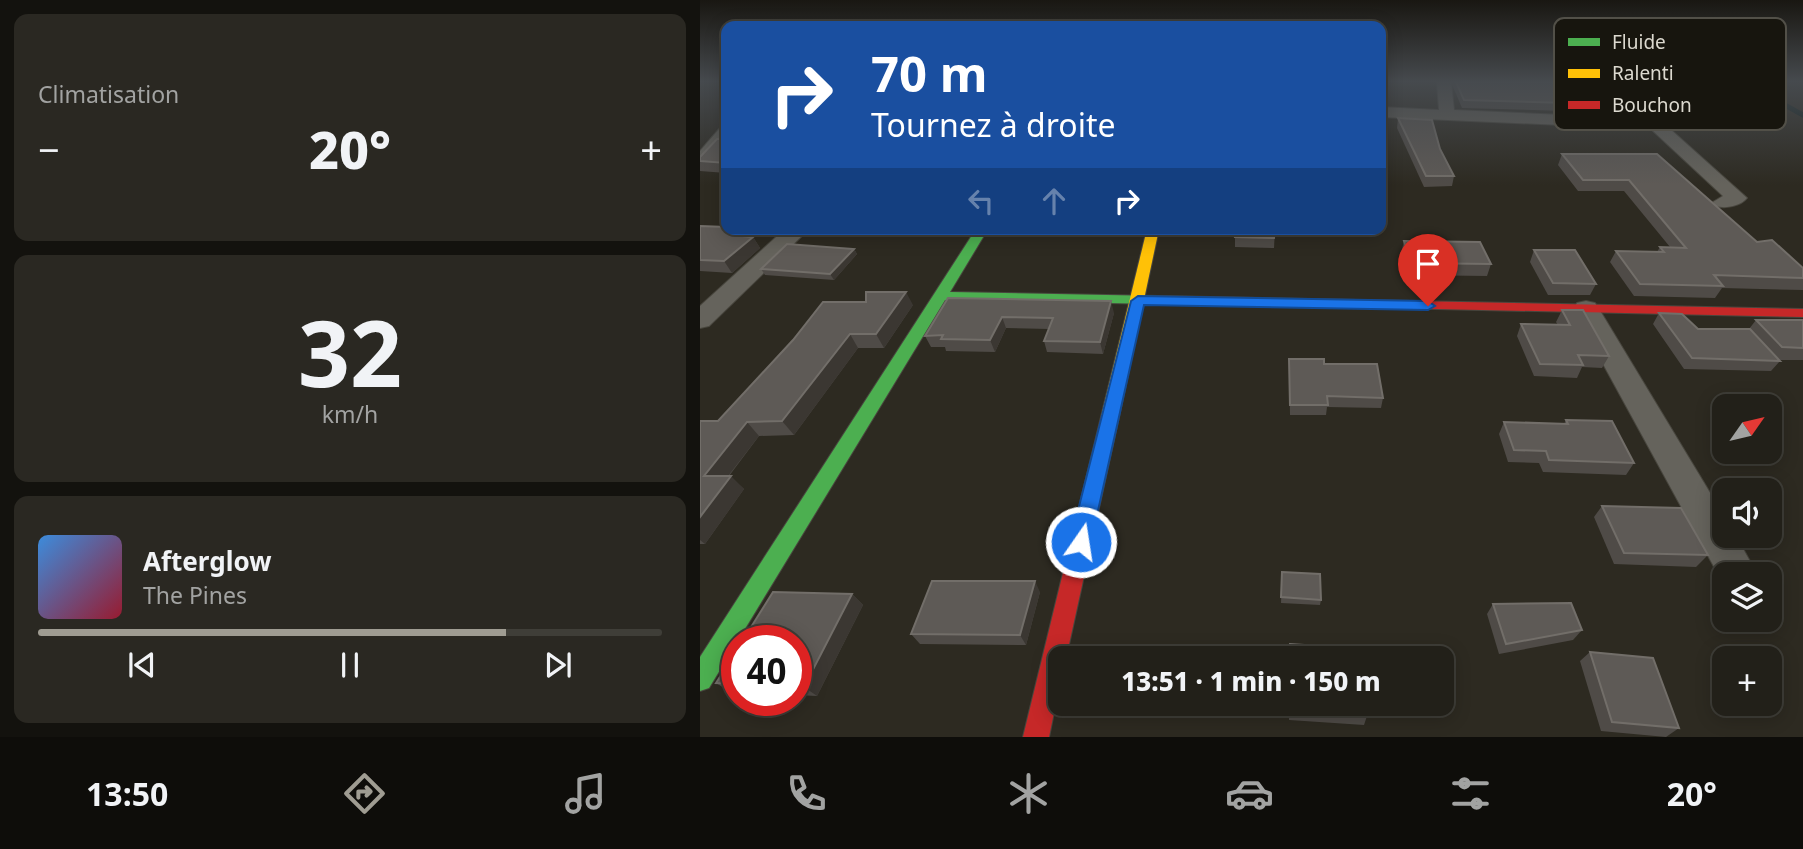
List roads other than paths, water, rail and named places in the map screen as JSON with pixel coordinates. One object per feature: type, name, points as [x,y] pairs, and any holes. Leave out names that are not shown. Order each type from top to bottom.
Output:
[{"type":"street","points":[[1439,116],[1554,121]]},
{"type":"street","points":[[1662,130],[1737,198],[1723,202]]},
{"type":"street","points":[[700,163],[721,138]]},
{"type":"street","points":[[700,163],[721,151]]},
{"type":"street","points":[[700,320],[792,235]]},
{"type":"street","points":[[700,679],[978,235]]},
{"type":"street","points":[[1036,737],[1152,235]]},
{"type":"street","points":[[940,296],[1803,313]]},
{"type":"street","points":[[1586,309],[1731,562]]}]
